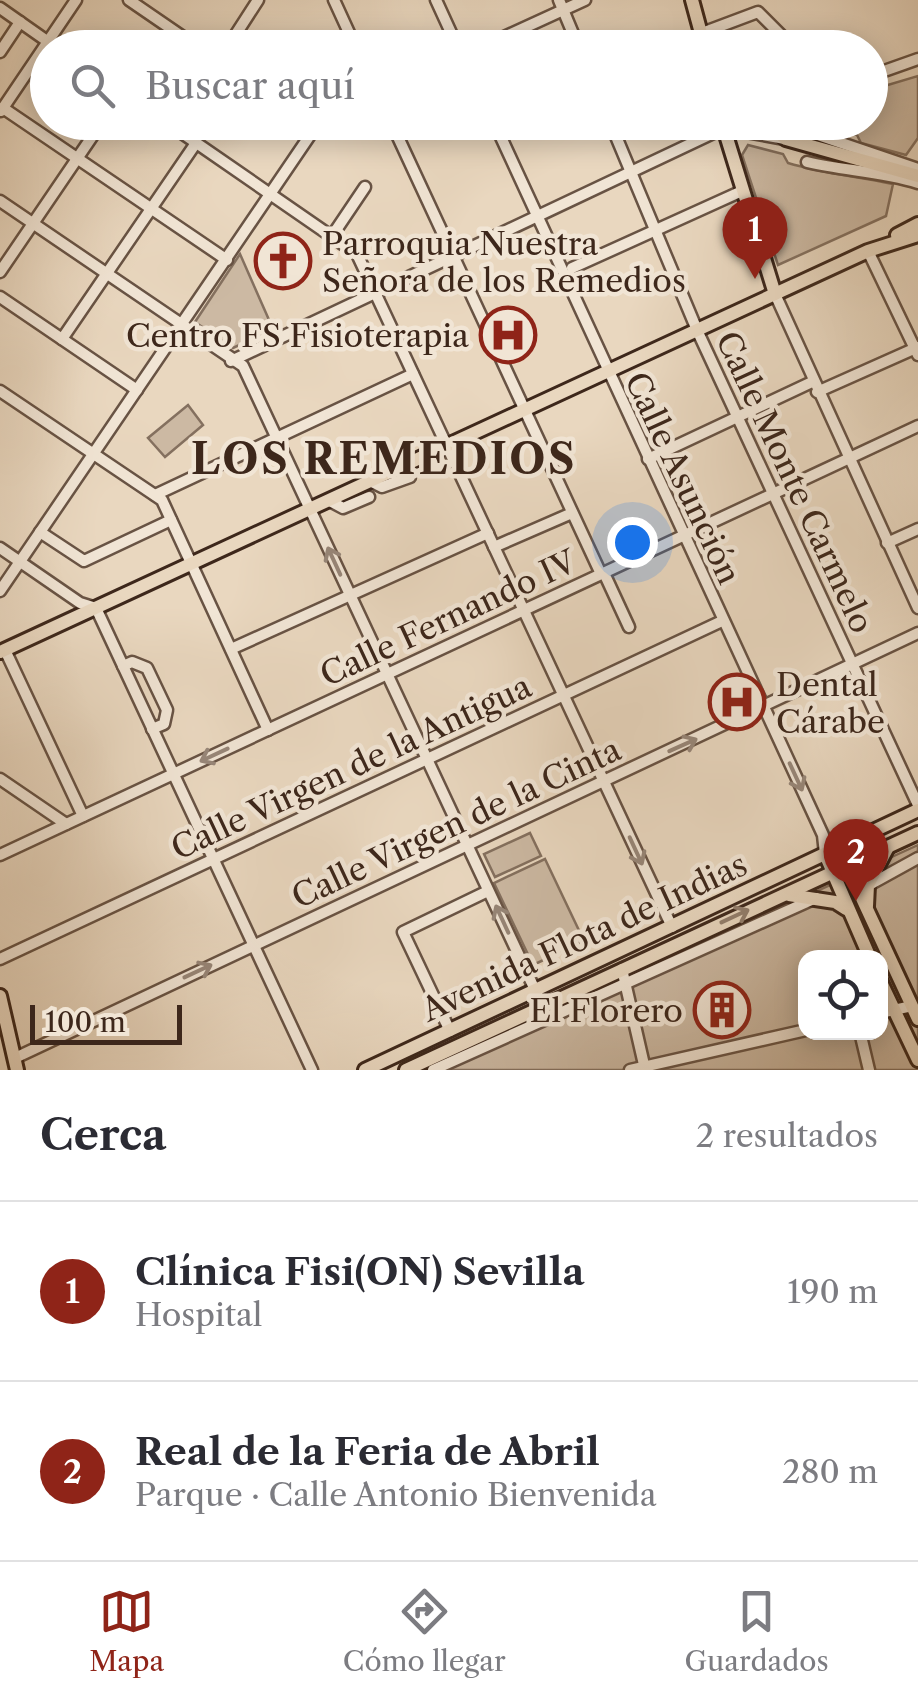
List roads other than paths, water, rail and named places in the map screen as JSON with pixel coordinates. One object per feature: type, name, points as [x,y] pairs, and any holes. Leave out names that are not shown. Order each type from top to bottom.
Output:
[{"type":"main road","points":[[692,0],[702,30]]},
{"type":"main road","points":[[727,140],[775,294]]},
{"type":"main road","points":[[790,140],[918,176]]},
{"type":"main road","points":[[2,651],[868,251],[918,224]]},
{"type":"main road","points":[[868,251],[918,234]]},
{"type":"main road","name":"Avenida Flota de Indias","points":[[366,1070],[918,808]]},
{"type":"main road","name":"Avenida Flota de Indias","points":[[406,1070],[440,1065],[543,1007],[918,833]]},
{"type":"main road","points":[[867,908],[868,885],[888,848]]},
{"type":"main road","points":[[825,854],[847,866],[915,1012]]},
{"type":"main road","points":[[825,854],[866,950]]},
{"type":"main road","points":[[775,897],[800,894],[848,910]]},
{"type":"main road","points":[[618,952],[622,969]]},
{"type":"main road","points":[[0,996],[16,1064]]},
{"type":"main road","points":[[888,1011],[918,1060]]},
{"type":"main road","points":[[436,1038],[440,1065]]},
{"type":"street","points":[[60,30],[76,0]]},
{"type":"street","points":[[129,0],[173,30]]},
{"type":"street","points":[[239,30],[258,0]]},
{"type":"street","points":[[334,0],[348,30]]},
{"type":"street","points":[[436,0],[450,30]]},
{"type":"street","points":[[514,30],[561,5],[585,0]]},
{"type":"street","points":[[561,5],[571,30]]},
{"type":"street","points":[[0,8],[32,30]]},
{"type":"street","points":[[725,30],[758,12],[776,30]]},
{"type":"street","points":[[0,52],[20,22]]},
{"type":"street","points":[[888,70],[918,59]]},
{"type":"street","points":[[30,72],[1,110],[30,128]]},
{"type":"street","points":[[49,140],[227,260]]},
{"type":"street","points":[[0,272],[90,140]]},
{"type":"street","points":[[191,140],[357,254],[564,695],[592,767],[604,781],[672,927]]},
{"type":"street","points":[[0,591],[227,260],[304,140]]},
{"type":"street","points":[[399,140],[523,410],[629,626]]},
{"type":"street","name":"Calle Asunción","points":[[502,140],[682,536],[824,835],[825,854]]},
{"type":"street","name":"Calle Monte Carmelo","points":[[618,140],[697,330],[918,808]]},
{"type":"street","points":[[232,361],[694,140]]},
{"type":"street","points":[[830,140],[918,176]]},
{"type":"street","points":[[62,339],[196,144]]},
{"type":"street","points":[[807,162],[840,170],[852,167],[918,176]]},
{"type":"street","points":[[332,236],[365,187]]},
{"type":"street","points":[[572,268],[742,190]]},
{"type":"street","points":[[0,201],[243,366],[427,759],[463,826],[467,845],[543,1007]]},
{"type":"street","points":[[648,459],[738,417],[917,350],[868,251]]},
{"type":"street","points":[[775,294],[814,387],[918,608]]},
{"type":"street","points":[[0,296],[137,390]]},
{"type":"street","points":[[155,496],[414,374]]},
{"type":"street","points":[[0,391],[155,496],[171,520],[268,730]]},
{"type":"street","name":"Calle Fernando IV","points":[[0,855],[918,426]]},
{"type":"street","points":[[370,480],[382,488],[410,477]]},
{"type":"street","points":[[328,500],[343,508],[369,497]]},
{"type":"street","points":[[494,547],[572,513]]},
{"type":"street","points":[[40,532],[84,561],[171,520]]},
{"type":"street","points":[[887,543],[918,529]]},
{"type":"street","points":[[231,649],[488,533]]},
{"type":"street","points":[[0,548],[80,604],[96,608],[312,1070]]},
{"type":"street","name":"Calle Virgen de la Antigua","points":[[0,959],[722,621]]},
{"type":"street","name":"Calle Virgen de la Cinta","points":[[16,1064],[66,1027],[253,945],[918,633]]},
{"type":"street","points":[[2,651],[83,816]]},
{"type":"street","points":[[123,666],[132,662],[147,668],[167,710],[164,724],[152,729]]},
{"type":"street","points":[[0,779],[66,824]]},
{"type":"street","points":[[868,885],[918,858]]},
{"type":"street","points":[[450,1031],[403,932],[488,890]]},
{"type":"street","points":[[440,1065],[817,898]]},
{"type":"street","points":[[622,969],[645,1068]]},
{"type":"street","points":[[888,1011],[915,1012]]},
{"type":"street","points":[[630,1070],[798,1032]]},
{"type":"street","points":[[862,1040],[869,1070]]},
{"type":"place","name":"Parroquia Nuestra Señora de los Remedios","points":[[283,261]]},
{"type":"place","name":"Clínica Fisi(ON) Sevilla","points":[[755,279]]},
{"type":"place","name":"Centro FS Fisioterapia","points":[[508,335]]},
{"type":"place","name":"Dental Cárabe","points":[[737,702]]},
{"type":"place","name":"Real de la Feria de Abril","points":[[856,901]]},
{"type":"place","name":"El Florero","points":[[722,1010]]},
{"type":"district","name":"LOS REMEDIOS","points":[[384,459]]}]
